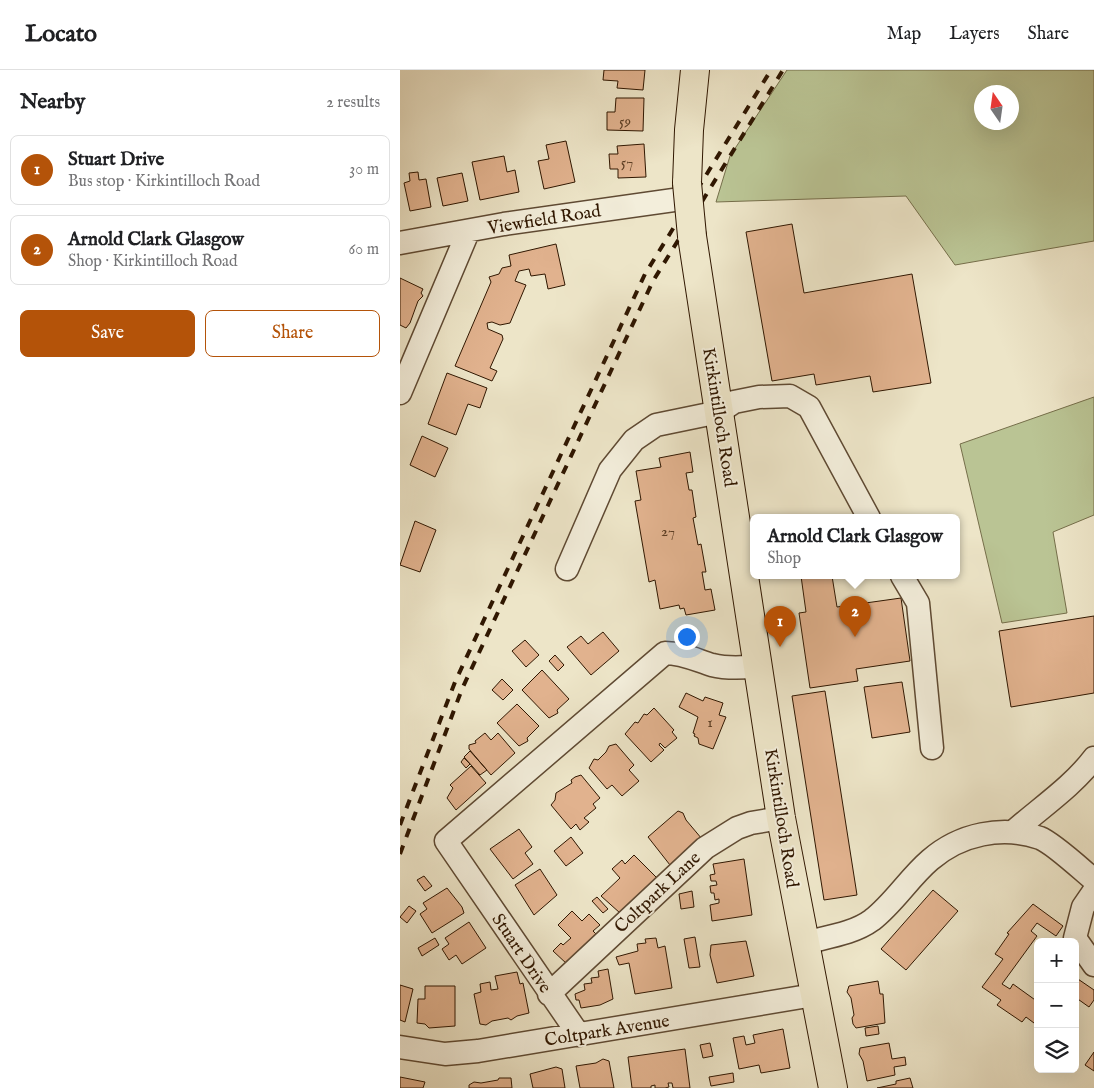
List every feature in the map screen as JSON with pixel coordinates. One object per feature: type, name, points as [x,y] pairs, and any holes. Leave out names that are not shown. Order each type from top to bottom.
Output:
[{"type":"main road","name":"Kirkintilloch Road","points":[[695,70],[688,130],[684,193],[720,412],[781,818],[833,1088]]},
{"type":"street","name":"Viewfield Road","points":[[400,243],[684,193]]},
{"type":"street","points":[[400,393],[468,232]]},
{"type":"street","points":[[567,569],[610,470],[634,440],[656,425],[720,412],[734,402],[760,397],[790,396],[800,400],[809,407],[868,514]]},
{"type":"street","points":[[904,579],[918,603],[932,748]]},
{"type":"street","name":"Stuart Drive","points":[[578,1035],[446,841],[665,653],[676,653],[733,669],[759,666]]},
{"type":"street","points":[[1013,832],[1050,799],[1071,784],[1094,758]]},
{"type":"street","name":"Coltpark Lane","points":[[550,994],[705,848],[737,828],[751,823],[781,818]]},
{"type":"street","points":[[804,943],[844,933],[872,920],[930,860],[954,844],[977,834],[1013,832],[1042,838],[1094,880]]},
{"type":"street","points":[[1094,891],[1082,907],[1075,938],[1094,965]]},
{"type":"street","name":"Coltpark Avenue","points":[[400,1047],[445,1054],[478,1051],[814,995]]},
{"type":"green space","points":[[787,70],[1094,70],[1094,241],[955,265],[906,196],[716,202],[730,156]]},
{"type":"green space","points":[[1094,397],[1094,515],[1053,532],[1067,613],[1002,623],[960,444]]},
{"type":"building","points":[[604,70],[645,70],[643,90],[617,88],[618,81],[603,80]]},
{"type":"building","points":[[616,98],[644,98],[643,131],[607,130],[607,112],[615,112]]},
{"type":"building","points":[[566,141],[575,182],[544,189],[538,161],[549,159],[546,145]]},
{"type":"building","points":[[644,144],[646,177],[618,178],[618,169],[610,169],[609,154],[618,154],[617,146]]},
{"type":"building","points":[[504,156],[507,172],[515,170],[519,192],[480,200],[472,162]]},
{"type":"building","points":[[418,172],[419,180],[426,179],[431,207],[410,211],[404,183],[410,181],[409,173]]},
{"type":"building","points":[[462,173],[468,201],[443,206],[437,178]]},
{"type":"building","points":[[792,224],[804,293],[912,274],[931,383],[873,392],[870,376],[816,385],[814,374],[772,381],[746,232]]},
{"type":"building","points":[[556,244],[565,285],[548,289],[545,274],[531,276],[529,269],[519,271],[515,281],[526,285],[510,323],[500,325],[492,322],[487,323],[488,329],[502,335],[503,339],[490,368],[497,371],[492,381],[455,366],[491,282],[489,277],[499,274],[502,268],[511,266],[509,255]]},
{"type":"building","points":[[400,278],[423,289],[421,293],[423,296],[418,301],[410,323],[406,328],[400,325]]},
{"type":"building","points":[[447,373],[487,388],[480,408],[468,404],[456,435],[428,424]]},
{"type":"building","points":[[422,436],[448,448],[435,477],[410,465]]},
{"type":"building","points":[[690,452],[693,472],[686,473],[689,490],[692,490],[696,517],[693,518],[698,545],[701,544],[706,572],[702,572],[705,590],[711,589],[715,610],[686,615],[684,608],[680,609],[679,605],[660,609],[655,580],[649,582],[635,501],[641,500],[636,471],[661,467],[659,458]]},
{"type":"building","points":[[415,521],[436,530],[420,572],[400,565]]},
{"type":"building","points":[[801,579],[832,579],[837,607],[901,598],[910,661],[856,669],[858,681],[810,688],[799,613],[806,612]]},
{"type":"building","points":[[1094,616],[1094,693],[1011,707],[999,631]]},
{"type":"building","points":[[603,632],[619,651],[591,675],[567,647],[581,636],[588,644]]},
{"type":"building","points":[[525,640],[539,655],[526,667],[512,651]]},
{"type":"building","points":[[555,655],[564,665],[558,671],[549,661]]},
{"type":"building","points":[[542,670],[569,699],[557,710],[558,713],[549,718],[522,690]]},
{"type":"building","points":[[502,679],[513,690],[503,700],[492,690]]},
{"type":"building","points":[[902,682],[910,732],[872,738],[864,687]]},
{"type":"building","points":[[825,691],[857,895],[824,900],[792,696]]},
{"type":"building","points":[[686,693],[703,701],[705,697],[723,703],[719,715],[726,717],[713,749],[699,744],[698,738],[694,736],[695,734],[693,733],[698,717],[679,707]]},
{"type":"building","points":[[517,704],[539,726],[527,738],[528,741],[519,746],[497,723]]},
{"type":"building","points":[[654,708],[674,730],[672,732],[677,738],[665,748],[660,743],[659,745],[664,750],[651,762],[625,734],[635,722],[638,723],[644,714],[647,715]]},
{"type":"building","points":[[485,733],[491,740],[498,733],[515,753],[491,775],[469,749],[469,745],[476,743],[475,741]]},
{"type":"building","points":[[616,744],[634,765],[629,770],[639,781],[622,796],[612,785],[607,789],[589,768],[594,759],[598,760],[609,746]]},
{"type":"building","points":[[470,751],[487,770],[480,775],[464,757]]},
{"type":"building","points":[[464,758],[470,764],[466,768],[461,762]]},
{"type":"building","points":[[471,766],[486,783],[456,810],[447,798],[453,788],[450,785]]},
{"type":"building","points":[[581,775],[600,798],[593,804],[596,808],[584,818],[589,822],[580,830],[576,824],[571,829],[551,805],[555,800],[556,793],[572,783],[571,780],[575,777]]},
{"type":"building","points":[[678,811],[683,813],[686,820],[702,839],[670,865],[648,837]]},
{"type":"building","points":[[519,829],[532,847],[525,853],[533,864],[513,879],[490,849]]},
{"type":"building","points":[[571,837],[583,853],[566,866],[554,851]]},
{"type":"building","points":[[634,855],[657,878],[620,913],[601,896],[620,878],[612,869],[622,860],[625,864]]},
{"type":"building","points":[[744,859],[752,915],[712,921],[710,905],[719,903],[719,899],[715,900],[714,893],[711,893],[710,886],[717,885],[716,881],[711,881],[710,875],[715,874],[713,864]]},
{"type":"building","points":[[540,869],[557,895],[534,915],[515,885]]},
{"type":"building","points":[[424,876],[432,886],[425,891],[417,880]]},
{"type":"building","points":[[447,888],[462,907],[464,913],[432,933],[420,914],[427,909],[423,903]]},
{"type":"building","points":[[933,890],[958,911],[906,970],[881,949]]},
{"type":"building","points":[[692,891],[694,907],[681,909],[679,894]]},
{"type":"building","points":[[597,897],[608,909],[603,913],[592,901]]},
{"type":"building","points":[[1033,904],[1063,926],[1056,936],[1037,923],[1031,931],[1037,936],[1002,984],[1010,989],[1013,984],[1034,999],[1034,1023],[1026,1017],[1022,1022],[997,1005],[1001,1000],[982,987],[1003,959],[995,954],[1009,934],[1007,933]]},
{"type":"building","points":[[409,906],[416,911],[407,923],[400,917]]},
{"type":"building","points":[[572,911],[582,921],[589,914],[600,925],[593,931],[597,935],[567,964],[553,951],[561,943],[563,945],[571,938],[558,925]]},
{"type":"building","points":[[469,922],[486,948],[462,964],[456,955],[449,960],[442,949],[449,944],[445,938]]},
{"type":"building","points":[[695,937],[700,967],[689,968],[684,939]]},
{"type":"building","points":[[435,938],[439,945],[422,956],[418,948]]},
{"type":"building","points":[[656,938],[658,948],[665,946],[672,988],[635,994],[629,963],[619,965],[616,957],[638,951],[637,944],[646,943],[645,939]]},
{"type":"building","points":[[746,941],[754,976],[717,983],[710,955],[711,945]]},
{"type":"building","points":[[608,969],[613,999],[600,1005],[581,1008],[575,994],[585,990],[584,984],[592,983],[591,978],[599,977],[598,971]]},
{"type":"building","points":[[517,972],[520,984],[523,983],[529,1013],[517,1016],[511,1020],[508,1018],[492,1021],[486,1025],[480,1024],[474,994],[481,992],[480,984],[490,982],[491,990],[498,989],[495,976]]},
{"type":"building","points":[[1079,980],[1094,990],[1094,1000],[1089,1007],[1079,1000]]},
{"type":"building","points":[[878,981],[880,994],[883,994],[885,1023],[856,1028],[852,1018],[854,1015],[851,998],[847,992],[849,986]]},
{"type":"building","points":[[400,985],[413,989],[405,1022],[400,1020]]},
{"type":"building","points":[[425,986],[455,986],[455,1026],[429,1028],[425,1024],[417,1023],[418,999],[425,999]]},
{"type":"building","points":[[878,1026],[879,1034],[866,1036],[865,1028]]},
{"type":"building","points":[[783,1029],[790,1068],[761,1073],[759,1065],[739,1069],[733,1038],[744,1036],[746,1045],[755,1043],[753,1035]]},
{"type":"building","points":[[710,1043],[713,1056],[703,1058],[700,1045]]},
{"type":"building","points":[[889,1043],[892,1059],[905,1057],[906,1065],[894,1067],[895,1075],[867,1081],[863,1061],[859,1054],[860,1048]]},
{"type":"building","points":[[685,1049],[690,1088],[673,1088],[672,1083],[668,1083],[669,1087],[665,1088],[655,1088],[655,1085],[651,1086],[651,1088],[632,1088],[628,1057]]},
{"type":"building","points":[[1094,1052],[1094,1071],[1085,1065]]},
{"type":"building","points":[[603,1059],[609,1061],[614,1088],[580,1088],[576,1066],[596,1063]]},
{"type":"building","points":[[556,1067],[562,1069],[565,1088],[533,1088],[530,1074]]},
{"type":"building","points":[[733,1073],[734,1082],[711,1086],[709,1077]]},
{"type":"building","points":[[400,1077],[425,1082],[423,1088],[400,1088]]},
{"type":"building","points":[[499,1078],[511,1078],[512,1088],[469,1088],[469,1085],[474,1082],[481,1083],[498,1080]]},
{"type":"building","points":[[910,1078],[913,1088],[877,1088],[896,1084],[896,1081]]},
{"type":"railway","points":[[400,825],[455,682],[645,274],[771,70]]},
{"type":"railway","points":[[400,854],[462,689],[653,281],[783,70]]},
{"type":"place","name":"Arnold Clark Glasgow","points":[[855,637]]},
{"type":"place","name":"Stuart Drive","points":[[780,647]]}]
